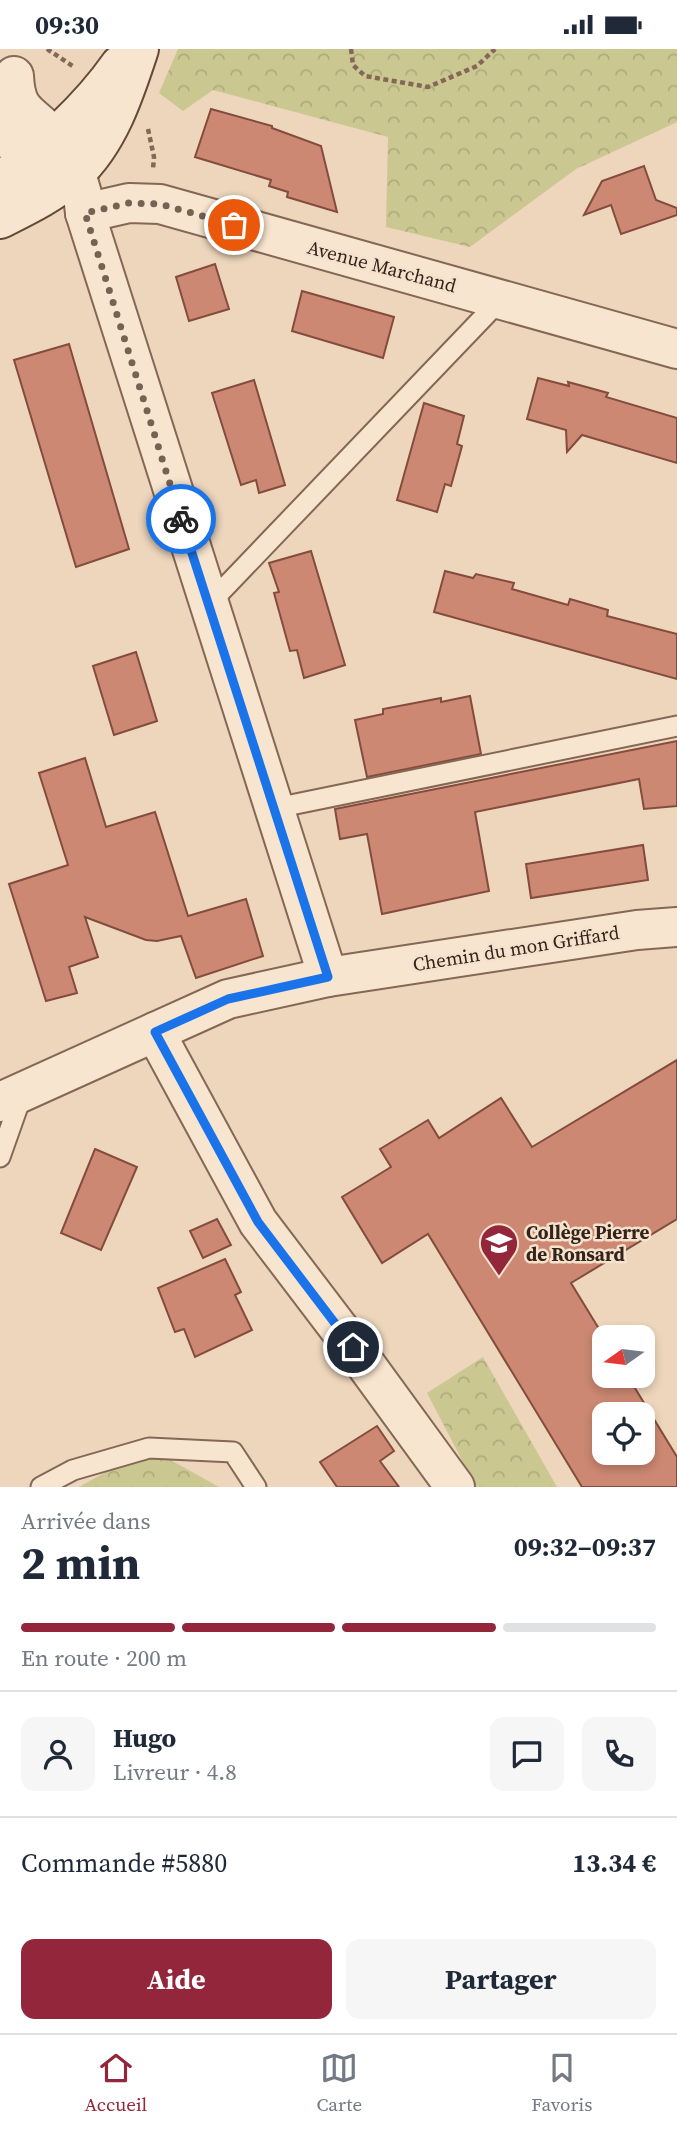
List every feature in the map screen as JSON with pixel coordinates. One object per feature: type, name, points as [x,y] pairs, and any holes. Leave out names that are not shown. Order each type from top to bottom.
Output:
[{"type":"street","points":[[28,160],[94,100],[131,49]]},
{"type":"street","points":[[0,219],[66,180],[86,161],[108,127],[139,49]]},
{"type":"street","points":[[16,63],[16,98],[23,111],[42,125],[28,160]]},
{"type":"street","points":[[16,63],[2,120],[10,141],[28,160],[66,180],[85,213],[208,605],[276,808],[342,975]]},
{"type":"street","name":"Avenue Marchand","points":[[85,213],[129,203],[160,204],[677,349]]},
{"type":"street","name":"Chemin du mon Griffard","points":[[12,1095],[228,999],[342,975],[637,930],[677,927]]},
{"type":"street","points":[[155,1032],[258,1222],[455,1487]]},
{"type":"lane","points":[[208,605],[501,299]]},
{"type":"lane","points":[[276,808],[677,726]]},
{"type":"lane","points":[[0,1157],[12,1095]]},
{"type":"lane","points":[[41,1487],[74,1470],[149,1448],[233,1452],[256,1487]]},
{"type":"path","points":[[351,49],[353,65],[365,76],[428,87],[477,66],[495,49]]},
{"type":"green space","points":[[178,49],[677,49],[677,122],[576,169],[470,247],[386,227],[388,137],[213,90],[183,111],[159,93]]},
{"type":"green space","points":[[483,1357],[557,1487],[476,1487],[427,1393]]},
{"type":"green space","points":[[149,1448],[219,1487],[79,1487]]},
{"type":"building","points":[[211,109],[272,126],[321,146],[337,212],[287,197],[288,192],[269,186],[271,180],[195,157]]},
{"type":"building","points":[[644,166],[656,200],[677,208],[677,215],[621,234],[611,205],[584,215],[602,181]]},
{"type":"building","points":[[215,264],[229,309],[189,321],[176,277]]},
{"type":"building","points":[[302,291],[394,317],[383,358],[292,331]]},
{"type":"building","points":[[69,344],[129,549],[76,567],[14,360]]},
{"type":"building","points":[[538,378],[569,386],[568,382],[608,393],[606,397],[677,418],[677,463],[582,435],[567,452],[566,430],[527,419]]},
{"type":"building","points":[[254,380],[285,485],[259,493],[256,480],[241,485],[212,393]]},
{"type":"building","points":[[424,403],[464,416],[457,444],[462,446],[451,486],[445,484],[437,512],[397,500]]},
{"type":"building","points":[[311,551],[345,665],[304,678],[297,650],[290,651],[274,593],[279,592],[269,563]]},
{"type":"building","points":[[445,571],[473,578],[476,574],[514,583],[512,589],[568,605],[570,599],[608,610],[607,616],[677,634],[677,679],[434,612]]},
{"type":"building","points":[[136,652],[157,721],[114,735],[93,666]]},
{"type":"building","points":[[470,696],[481,754],[367,777],[355,720],[383,714],[383,709],[441,698],[441,702]]},
{"type":"building","points":[[677,741],[677,806],[644,809],[639,779],[475,812],[489,891],[382,914],[367,834],[340,839],[335,809]]},
{"type":"building","points":[[85,758],[106,827],[155,812],[188,916],[246,899],[263,956],[196,978],[181,936],[157,941],[146,940],[85,917],[98,957],[69,967],[77,993],[46,1001],[9,884],[68,865],[39,773]]},
{"type":"building","points":[[643,845],[648,880],[531,898],[526,864]]},
{"type":"building","name":"Collège Pierre de Ronsard","points":[[677,1060],[677,1219],[571,1283],[597,1325],[592,1325],[592,1388],[635,1388],[643,1402],[592,1402],[592,1465],[655,1465],[655,1421],[677,1457],[677,1487],[582,1487],[428,1234],[382,1263],[342,1197],[391,1167],[380,1149],[428,1120],[439,1138],[501,1098],[532,1147]]},
{"type":"building","points":[[95,1149],[137,1167],[101,1250],[61,1233]]},
{"type":"building","points":[[217,1219],[231,1245],[203,1258],[190,1231]]},
{"type":"building","points":[[225,1259],[241,1292],[235,1295],[252,1330],[195,1357],[184,1329],[175,1332],[158,1288]]},
{"type":"building","points":[[377,1426],[394,1451],[380,1461],[399,1487],[337,1487],[320,1462]]},
{"type":"way so far","points":[[181,519],[85,213],[129,203],[160,204],[234,225]]},
{"type":"place","name":"Collège Pierre de Ronsard","points":[[499,1277]]},
{"type":"route","points":[[181,519],[276,808],[328,977],[228,999],[155,1032],[258,1222],[353,1347]]}]
